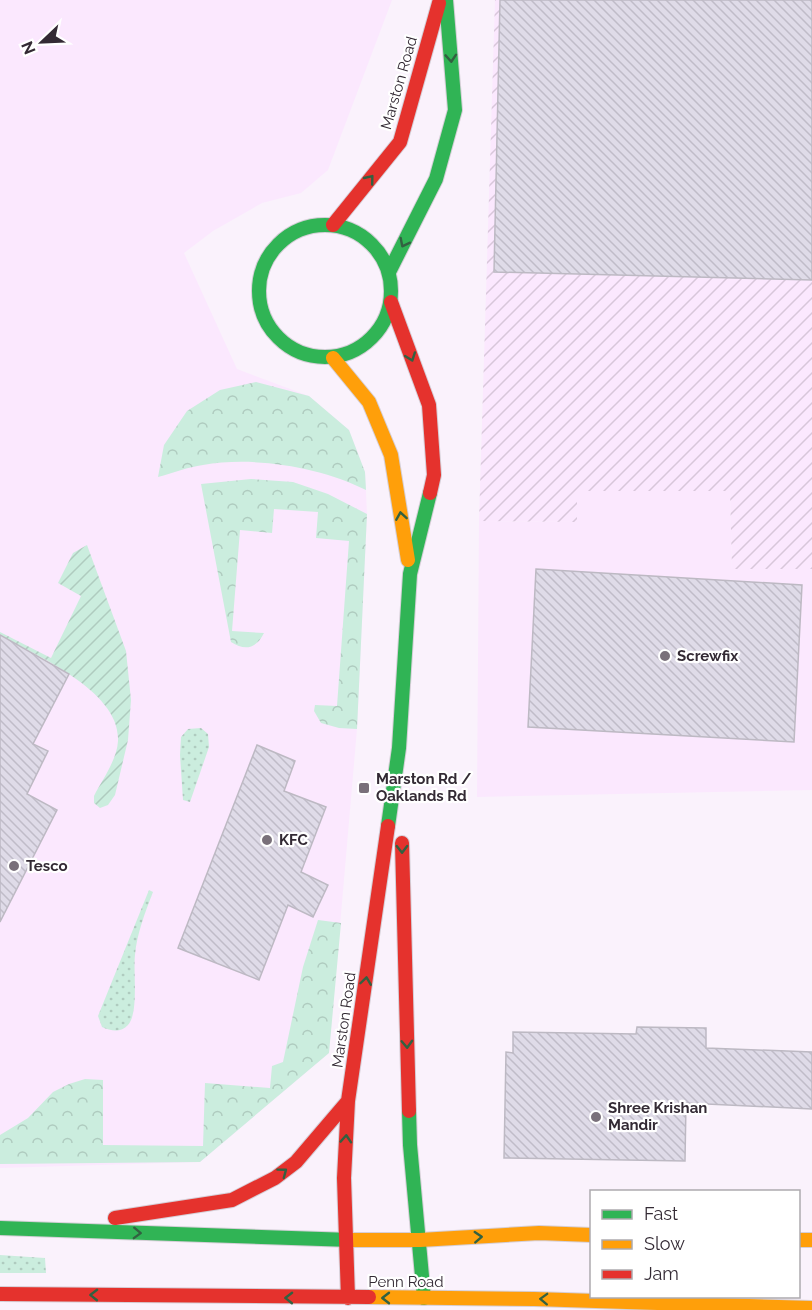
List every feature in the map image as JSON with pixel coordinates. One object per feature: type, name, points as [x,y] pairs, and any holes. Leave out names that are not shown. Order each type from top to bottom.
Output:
[{"type":"main road","name":"Marston Road","points":[[333,225],[400,142],[440,0]]},
{"type":"main road","points":[[389,272],[436,179],[455,110],[446,0]]},
{"type":"main road","name":"Marston Road","points":[[333,225],[352,230],[368,240],[381,254],[389,272],[392,287],[391,303],[384,323],[371,340],[353,352],[333,358],[314,357],[296,351],[280,341],[268,325],[260,307],[259,287],[263,267],[273,250],[290,235],[310,226],[333,225]]},
{"type":"main road","name":"Marston Road","points":[[348,1298],[344,1178],[348,1101],[399,748],[410,574],[434,475],[429,405],[391,303]]},
{"type":"main road","name":"Marston Road","points":[[333,358],[369,402],[391,455],[410,574]]},
{"type":"main road","name":"Marston Road","points":[[399,748],[409,1117],[424,1298]]},
{"type":"main road","points":[[36,1230],[232,1200],[275,1178],[296,1162],[348,1101]]},
{"type":"main road","points":[[0,1228],[346,1240],[420,1240],[539,1233],[590,1235]]},
{"type":"main road","name":"Penn Road","points":[[0,1294],[534,1299],[812,1308]]},
{"type":"shaded area","points":[[0,0],[392,0],[328,170],[301,193],[262,203],[213,231],[184,253],[237,369],[309,396],[349,430],[365,472],[367,514],[357,729],[329,1053],[200,1162],[0,1168]]},
{"type":"shaded area","points":[[495,0],[812,0],[812,569],[732,569],[730,491],[577,491],[577,522],[479,521]]},
{"type":"shaded area","points":[[576,491],[730,491],[732,569],[812,569],[812,790],[477,797],[479,521],[577,522]]},
{"type":"green space","points":[[256,382],[309,396],[349,430],[365,472],[366,490],[329,475],[265,463],[203,465],[158,477],[164,445],[187,411],[220,390]]},
{"type":"green space","points":[[251,479],[293,482],[328,494],[367,514],[357,729],[339,728],[321,723],[314,711],[315,705],[337,706],[349,541],[316,538],[318,512],[274,509],[272,533],[240,530],[232,631],[264,633],[250,647],[241,647],[231,642],[201,484]]},
{"type":"green space","points":[[87,545],[126,651],[131,700],[128,740],[115,795],[108,805],[100,808],[94,803],[94,796],[112,763],[118,741],[115,723],[106,706],[74,677],[0,635],[0,632],[51,658],[81,596],[58,583],[73,553]]},
{"type":"green space","points":[[201,728],[208,734],[209,747],[190,802],[183,800],[181,737],[188,729]]},
{"type":"green space","points":[[149,890],[153,892],[136,947],[135,1002],[131,1019],[122,1029],[109,1030],[102,1027],[98,1016]]},
{"type":"green space","points":[[318,920],[341,923],[329,1053],[200,1162],[0,1164],[0,1135],[28,1118],[53,1092],[85,1079],[103,1080],[103,1145],[203,1146],[205,1083],[270,1088],[272,1066],[283,1062],[303,967]]},
{"type":"green space","points":[[0,1255],[45,1258],[46,1273],[0,1273]]},
{"type":"building","points":[[500,0],[812,0],[812,280],[494,272]]},
{"type":"building","name":"Screwfix","points":[[536,569],[802,585],[794,742],[528,727]]},
{"type":"building","points":[[0,635],[69,674],[33,744],[48,751],[27,794],[57,810],[0,922]]},
{"type":"building","name":"KFC","points":[[257,745],[295,761],[284,791],[326,807],[301,872],[328,885],[313,917],[288,905],[259,980],[178,948]]},
{"type":"building","name":"Shree Krishan Mandir","points":[[637,1027],[706,1028],[706,1048],[812,1052],[812,1109],[686,1103],[685,1161],[504,1158],[506,1052],[513,1053],[513,1032],[636,1034]]},
{"type":"traffic: fast","points":[[389,272],[436,179],[455,110],[446,0]]},
{"type":"traffic: fast","points":[[325,225],[350,230],[372,244],[386,266],[391,291],[386,316],[372,338],[350,352],[325,357],[300,352],[278,338],[264,316],[259,291],[264,266],[278,244],[300,230],[325,225]]},
{"type":"traffic: fast","points":[[388,826],[399,748],[410,574],[430,493]]},
{"type":"traffic: fast","points":[[409,1111],[424,1298]]},
{"type":"traffic: fast","points":[[0,1228],[351,1240]]},
{"type":"traffic: slow","points":[[333,358],[369,402],[391,455],[408,560]]},
{"type":"traffic: slow","points":[[351,1240],[420,1240],[539,1233],[590,1235]]},
{"type":"traffic: slow","points":[[800,1240],[812,1240]]},
{"type":"traffic: slow","points":[[369,1297],[534,1299],[812,1308]]},
{"type":"traffic: jam","points":[[333,225],[400,142],[439,3]]},
{"type":"traffic: jam","points":[[391,302],[429,405],[434,475],[430,493]]},
{"type":"traffic: jam","points":[[348,1298],[344,1178],[348,1101],[388,826]]},
{"type":"traffic: jam","points":[[402,843],[409,1111]]},
{"type":"traffic: jam","points":[[115,1218],[232,1200],[275,1178],[296,1162],[348,1101]]},
{"type":"traffic: jam","points":[[0,1294],[369,1297]]},
{"type":"place","name":"Screwfix","points":[[665,656]]},
{"type":"place","name":"Marston Rd / Oaklands Rd","points":[[364,788]]},
{"type":"place","name":"KFC","points":[[267,840]]},
{"type":"place","name":"Tesco","points":[[14,866]]},
{"type":"place","name":"Shree Krishan Mandir","points":[[596,1117]]}]
